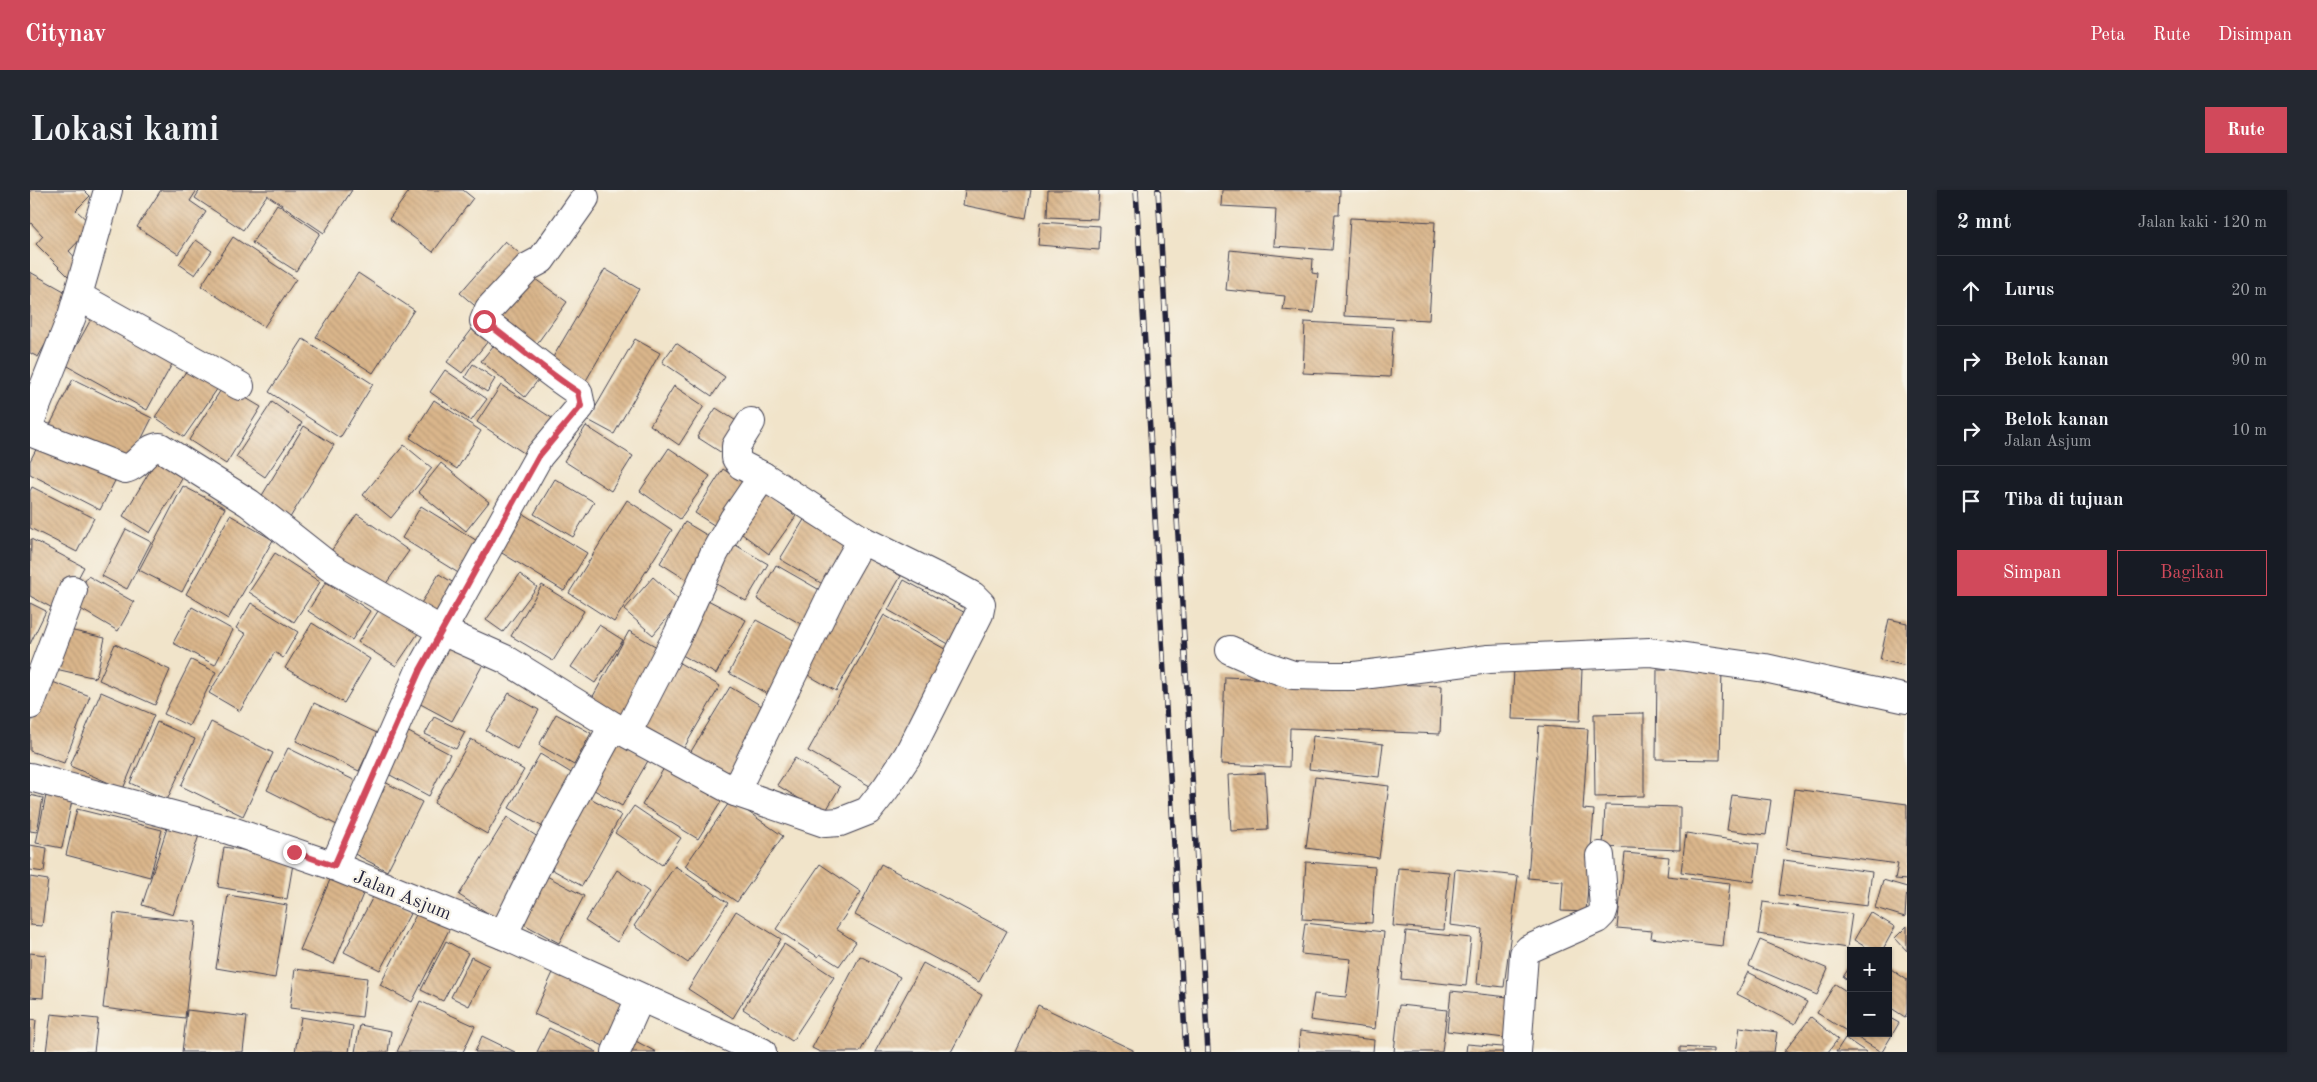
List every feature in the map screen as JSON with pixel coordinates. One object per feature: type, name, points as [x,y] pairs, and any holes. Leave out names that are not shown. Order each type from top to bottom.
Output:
[{"type":"street","points":[[30,422],[78,296],[108,190]]},
{"type":"street","points":[[334,866],[420,670],[539,456],[581,406],[578,392],[549,374],[513,342],[484,321],[489,310],[528,267],[541,260],[585,198]]},
{"type":"street","points":[[78,296],[240,386]]},
{"type":"street","points":[[30,432],[125,469],[135,466],[151,450],[160,447],[249,503],[330,566],[442,631],[505,659],[620,729],[734,792],[808,818],[826,823],[840,822],[868,811],[902,763],[917,738],[979,614],[981,604],[973,596],[862,540],[763,476],[741,465],[736,458],[736,446],[751,422]]},
{"type":"street","points":[[503,935],[540,860],[678,634],[714,554],[733,520],[763,476]]},
{"type":"street","points":[[734,792],[832,594],[862,540]]},
{"type":"street","points":[[30,705],[73,590]]},
{"type":"street","points":[[1230,650],[1264,665],[1293,674],[1333,676],[1355,676],[1489,659],[1650,652],[1765,668],[1907,699]]},
{"type":"street","name":"Jalan Asjum","points":[[30,776],[229,830],[334,866],[503,935],[762,1052]]},
{"type":"street","points":[[1517,1052],[1524,954],[1529,949],[1597,919],[1602,914],[1604,908],[1600,856]]},
{"type":"street","points":[[616,1052],[640,998]]},
{"type":"building","points":[[30,190],[84,190],[90,196],[76,210],[93,226],[69,251],[82,265],[70,278],[36,244],[43,236],[30,222]]},
{"type":"building","points":[[161,190],[197,190],[190,201],[206,212],[178,254],[137,227]]},
{"type":"building","points":[[200,190],[352,190],[324,233],[267,195],[243,230],[195,198]]},
{"type":"building","points":[[410,190],[463,190],[473,198],[433,252],[389,219]]},
{"type":"building","points":[[965,190],[1031,190],[1026,218],[963,205]]},
{"type":"building","points":[[1048,190],[1099,190],[1097,219],[1047,217]]},
{"type":"building","points":[[1222,190],[1340,190],[1339,214],[1335,214],[1332,250],[1274,246],[1276,209],[1221,206]]},
{"type":"building","points":[[277,204],[320,233],[296,271],[252,243]]},
{"type":"building","points":[[1350,218],[1435,222],[1429,320],[1344,316]]},
{"type":"building","points":[[1040,222],[1100,226],[1099,250],[1038,245]]},
{"type":"building","points":[[233,237],[296,279],[264,327],[201,286]]},
{"type":"building","points":[[196,240],[212,251],[195,275],[179,264]]},
{"type":"building","points":[[505,241],[526,259],[481,311],[460,293]]},
{"type":"building","points":[[1230,250],[1313,259],[1312,273],[1318,274],[1314,313],[1283,310],[1285,296],[1226,290]]},
{"type":"building","points":[[605,269],[639,289],[584,384],[549,364]]},
{"type":"building","points":[[524,271],[567,302],[531,352],[489,321]]},
{"type":"building","points":[[30,272],[73,296],[38,357],[30,353]]},
{"type":"building","points":[[358,273],[414,310],[373,373],[316,337]]},
{"type":"building","points":[[96,310],[177,355],[147,410],[66,365]]},
{"type":"building","points":[[1305,322],[1393,327],[1390,377],[1303,373]]},
{"type":"building","points":[[473,328],[489,340],[462,373],[447,362]]},
{"type":"building","points":[[502,335],[545,371],[525,397],[481,361]]},
{"type":"building","points":[[303,339],[373,384],[340,438],[269,392]]},
{"type":"building","points":[[635,339],[660,353],[614,434],[588,420]]},
{"type":"building","points":[[676,343],[725,377],[712,396],[662,362]]},
{"type":"building","points":[[191,364],[220,385],[184,437],[155,417]]},
{"type":"building","points":[[473,364],[495,379],[487,392],[465,377]]},
{"type":"building","points":[[445,370],[487,399],[471,421],[430,392]]},
{"type":"building","points":[[73,379],[152,418],[129,464],[50,425]]},
{"type":"building","points":[[224,385],[261,407],[226,464],[189,440]]},
{"type":"building","points":[[501,385],[558,422],[533,459],[477,422]]},
{"type":"building","points":[[674,386],[704,406],[679,445],[650,425]]},
{"type":"building","points":[[434,400],[481,431],[457,469],[410,438]]},
{"type":"building","points":[[272,402],[302,423],[265,477],[236,457]]},
{"type":"building","points":[[716,408],[741,424],[722,453],[697,437]]},
{"type":"building","points":[[304,426],[334,445],[288,521],[258,502]]},
{"type":"building","points":[[586,426],[633,456],[611,491],[564,461]]},
{"type":"building","points":[[42,438],[117,477],[100,510],[30,474],[30,461]]},
{"type":"building","points":[[404,445],[432,468],[391,518],[363,495]]},
{"type":"building","points":[[669,448],[710,476],[680,519],[640,491]]},
{"type":"building","points":[[159,456],[186,472],[150,533],[123,516]]},
{"type":"building","points":[[441,463],[489,502],[466,531],[418,492]]},
{"type":"building","points":[[723,469],[745,484],[717,527],[695,513]]},
{"type":"building","points":[[555,479],[594,502],[573,537],[534,514]]},
{"type":"building","points":[[183,486],[225,508],[182,592],[139,570]]},
{"type":"building","points":[[32,487],[94,518],[77,552],[30,528],[30,491]]},
{"type":"building","points":[[761,490],[796,516],[769,554],[734,528]]},
{"type":"building","points":[[627,500],[672,530],[614,622],[569,593]]},
{"type":"building","points":[[421,506],[479,542],[460,574],[402,538]]},
{"type":"building","points":[[515,509],[587,553],[564,591],[492,547]]},
{"type":"building","points":[[357,514],[409,551],[380,592],[329,554]]},
{"type":"building","points":[[230,515],[273,540],[228,619],[186,594]]},
{"type":"building","points":[[805,518],[851,545],[826,586],[780,559]]},
{"type":"building","points":[[685,522],[715,540],[690,582],[660,563]]},
{"type":"building","points":[[126,529],[151,542],[127,589],[102,576]]},
{"type":"building","points":[[31,539],[84,567],[60,612],[30,596]]},
{"type":"building","points":[[727,540],[768,564],[746,601],[706,578]]},
{"type":"building","points":[[275,553],[320,582],[294,622],[249,592]]},
{"type":"building","points":[[864,555],[901,576],[836,691],[799,670]]},
{"type":"building","points":[[776,565],[825,593],[806,627],[757,599]]},
{"type":"building","points":[[439,574],[462,588],[443,619],[420,605]]},
{"type":"building","points":[[520,574],[537,587],[503,632],[486,620]]},
{"type":"building","points":[[88,576],[134,602],[118,631],[72,604]]},
{"type":"building","points":[[653,577],[681,602],[653,635],[624,610]]},
{"type":"building","points":[[904,580],[971,616],[954,647],[888,610]]},
{"type":"building","points":[[326,582],[370,611],[352,640],[308,611]]},
{"type":"building","points":[[542,585],[584,611],[553,661],[511,636]]},
{"type":"building","points":[[704,598],[746,620],[716,674],[675,651]]},
{"type":"building","points":[[30,603],[46,611],[30,644]]},
{"type":"building","points":[[251,603],[298,632],[283,658],[275,652],[240,711],[209,693],[246,634],[236,628]]},
{"type":"building","points":[[382,605],[421,629],[396,666],[358,642]]},
{"type":"building","points":[[192,607],[233,630],[215,665],[173,643]]},
{"type":"building","points":[[884,615],[952,653],[877,790],[808,751]]},
{"type":"building","points":[[1889,619],[1907,623],[1907,666],[1880,660]]},
{"type":"building","points":[[756,620],[803,645],[775,698],[729,673]]},
{"type":"building","points":[[312,623],[370,659],[344,703],[285,668]]},
{"type":"building","points":[[599,625],[623,640],[595,683],[571,667]]},
{"type":"building","points":[[60,628],[105,638],[96,678],[51,668]]},
{"type":"building","points":[[629,631],[664,651],[626,719],[591,700]]},
{"type":"building","points":[[447,635],[487,657],[452,721],[413,700]]},
{"type":"building","points":[[115,644],[170,670],[155,705],[99,680]]},
{"type":"building","points":[[191,660],[216,672],[189,726],[164,714]]},
{"type":"building","points":[[676,661],[720,686],[681,753],[637,728]]},
{"type":"building","points":[[1514,666],[1582,669],[1580,721],[1512,719]]},
{"type":"building","points":[[1657,669],[1722,669],[1720,760],[1656,759]]},
{"type":"building","points":[[1225,677],[1442,686],[1440,734],[1290,728],[1289,767],[1221,764]]},
{"type":"building","points":[[47,680],[90,696],[64,763],[30,751],[30,725]]},
{"type":"building","points":[[730,687],[770,711],[727,783],[687,758]]},
{"type":"building","points":[[101,692],[154,715],[123,789],[70,766]]},
{"type":"building","points":[[509,693],[539,710],[517,749],[486,731]]},
{"type":"building","points":[[314,703],[377,733],[359,771],[296,741]]},
{"type":"building","points":[[1644,713],[1644,796],[1595,797],[1594,714]]},
{"type":"building","points":[[556,714],[591,733],[574,765],[539,745]]},
{"type":"building","points":[[434,717],[465,732],[456,749],[425,734]]},
{"type":"building","points":[[157,722],[195,739],[167,800],[130,783]]},
{"type":"building","points":[[211,722],[273,753],[243,816],[181,786]]},
{"type":"building","points":[[1539,726],[1588,729],[1583,809],[1594,810],[1586,912],[1561,911],[1563,881],[1528,878]]},
{"type":"building","points":[[401,728],[450,754],[429,796],[379,769]]},
{"type":"building","points":[[1313,736],[1383,744],[1379,777],[1309,769]]},
{"type":"building","points":[[471,739],[524,770],[487,834],[434,803]]},
{"type":"building","points":[[616,740],[649,759],[622,806],[589,787]]},
{"type":"building","points":[[288,748],[362,784],[341,827],[267,790]]},
{"type":"building","points":[[540,754],[573,774],[543,827],[509,808]]},
{"type":"building","points":[[795,758],[840,787],[824,814],[777,785]]},
{"type":"building","points":[[667,763],[724,797],[698,839],[642,805]]},
{"type":"building","points":[[1265,773],[1268,829],[1231,831],[1228,775]]},
{"type":"building","points":[[1315,777],[1389,786],[1379,858],[1306,848]]},
{"type":"building","points":[[383,781],[422,802],[387,871],[347,850]]},
{"type":"building","points":[[48,786],[74,791],[62,848],[36,843]]},
{"type":"building","points":[[1794,789],[1907,804],[1907,880],[1895,879],[1898,864],[1786,849]]},
{"type":"building","points":[[583,794],[621,815],[582,886],[544,865]]},
{"type":"building","points":[[30,795],[43,798],[37,832],[30,831]]},
{"type":"building","points":[[1732,795],[1771,800],[1766,835],[1727,830]]},
{"type":"building","points":[[731,800],[783,836],[737,902],[685,866]]},
{"type":"building","points":[[1605,805],[1680,807],[1680,850],[1603,847]]},
{"type":"building","points":[[634,806],[681,838],[662,865],[615,833]]},
{"type":"building","points":[[77,809],[162,830],[150,877],[66,855]]},
{"type":"building","points":[[507,817],[544,841],[497,919],[459,895]]},
{"type":"building","points":[[169,822],[200,832],[173,915],[142,905]]},
{"type":"building","points":[[1686,833],[1759,844],[1754,882],[1681,872]]},
{"type":"building","points":[[30,845],[47,848],[44,872],[30,870]]},
{"type":"building","points":[[224,847],[294,858],[287,899],[218,887]]},
{"type":"building","points":[[1625,853],[1669,857],[1667,876],[1730,883],[1723,946],[1651,938],[1652,931],[1617,928]]},
{"type":"building","points":[[1784,860],[1872,872],[1867,906],[1779,895]]},
{"type":"building","points":[[1306,862],[1375,867],[1372,923],[1302,919]]},
{"type":"building","points":[[820,864],[861,892],[836,929],[856,942],[839,966],[820,954],[818,957],[776,929]]},
{"type":"building","points":[[881,864],[1007,931],[979,982],[855,915]]},
{"type":"building","points":[[675,866],[728,903],[688,963],[634,926]]},
{"type":"building","points":[[335,868],[368,882],[334,964],[300,950]]},
{"type":"building","points":[[1398,868],[1449,872],[1444,930],[1393,926]]},
{"type":"building","points":[[1455,869],[1518,876],[1504,987],[1477,984],[1482,929],[1450,925]]},
{"type":"building","points":[[617,870],[649,892],[617,942],[585,921]]},
{"type":"building","points":[[543,874],[584,896],[559,943],[518,921]]},
{"type":"building","points":[[30,877],[48,880],[42,926],[30,925]]},
{"type":"building","points":[[1883,880],[1907,887],[1905,917],[1875,908]]},
{"type":"building","points":[[376,891],[412,910],[380,970],[344,952]]},
{"type":"building","points":[[228,895],[287,905],[275,978],[216,968]]},
{"type":"building","points":[[1763,902],[1852,914],[1847,948],[1758,934]]},
{"type":"building","points":[[420,907],[452,924],[412,1002],[380,985]]},
{"type":"building","points":[[736,911],[781,939],[733,1018],[688,989]]},
{"type":"building","points":[[1870,912],[1895,927],[1884,947],[1865,947],[1854,940]]},
{"type":"building","points":[[114,913],[196,922],[185,1018],[103,1008]]},
{"type":"building","points":[[1305,923],[1384,932],[1375,1029],[1310,1020],[1314,994],[1346,997],[1351,959],[1301,954]]},
{"type":"building","points":[[1907,926],[1907,951],[1895,938]]},
{"type":"building","points":[[1406,931],[1471,938],[1466,986],[1401,979]]},
{"type":"building","points":[[1760,940],[1828,969],[1817,995],[1749,966]]},
{"type":"building","points":[[446,941],[468,953],[443,1001],[421,990]]},
{"type":"building","points":[[784,944],[834,977],[792,1041],[743,1009]]},
{"type":"building","points":[[30,953],[46,955],[43,998],[30,997]]},
{"type":"building","points":[[860,956],[900,977],[860,1052],[820,1052],[812,1048]]},
{"type":"building","points":[[471,957],[489,966],[469,1006],[451,997]]},
{"type":"building","points":[[923,963],[982,995],[951,1052],[875,1052]]},
{"type":"building","points":[[556,966],[631,1000],[608,1048],[534,1014]]},
{"type":"building","points":[[295,969],[367,978],[362,1017],[290,1008]]},
{"type":"building","points":[[1892,970],[1907,980],[1907,1013],[1905,1017],[1892,1009]]},
{"type":"building","points":[[1847,971],[1847,980],[1843,977]]},
{"type":"building","points":[[1748,972],[1807,1002],[1795,1024],[1737,994]]},
{"type":"building","points":[[1835,984],[1847,992],[1847,1031],[1817,1013]]},
{"type":"building","points":[[1451,991],[1518,998],[1513,1039],[1447,1031]]},
{"type":"building","points":[[420,1001],[475,1026],[463,1052],[397,1052]]},
{"type":"building","points":[[1038,1005],[1133,1050],[1133,1052],[1016,1052]]},
{"type":"building","points":[[1399,1005],[1447,1010],[1442,1052],[1394,1052]]},
{"type":"building","points":[[187,1010],[247,1017],[243,1052],[182,1052]]},
{"type":"building","points":[[51,1014],[98,1019],[94,1052],[46,1052]]},
{"type":"building","points":[[301,1017],[353,1026],[349,1052],[295,1052]]},
{"type":"building","points":[[1811,1017],[1838,1039],[1828,1052],[1784,1052]]},
{"type":"building","points":[[30,1019],[36,1020],[33,1052],[30,1052]]},
{"type":"building","points":[[1892,1019],[1899,1023],[1892,1035]]},
{"type":"building","points":[[360,1025],[391,1031],[388,1052],[355,1052]]},
{"type":"building","points":[[1740,1027],[1777,1032],[1774,1052],[1736,1052]]},
{"type":"building","points":[[549,1028],[597,1052],[537,1052]]},
{"type":"building","points":[[1300,1031],[1374,1040],[1373,1052],[1298,1052]]},
{"type":"building","points":[[482,1036],[515,1052],[475,1052]]},
{"type":"building","points":[[1856,1037],[1891,1037],[1881,1052]]},
{"type":"building","points":[[1845,1038],[1866,1052],[1836,1052]]},
{"type":"building","points":[[632,1039],[656,1052],[625,1052]]},
{"type":"building","points":[[1467,1044],[1514,1048],[1514,1052],[1466,1052]]},
{"type":"building","points":[[1680,1047],[1713,1049],[1713,1052],[1680,1052]]},
{"type":"railway","points":[[1136,190],[1186,1052]]},
{"type":"railway","points":[[1158,190],[1208,1052]]},
{"type":"route","points":[[294,852],[334,866],[420,670],[539,456],[581,406],[578,392],[549,374],[513,342],[484,321]]}]
